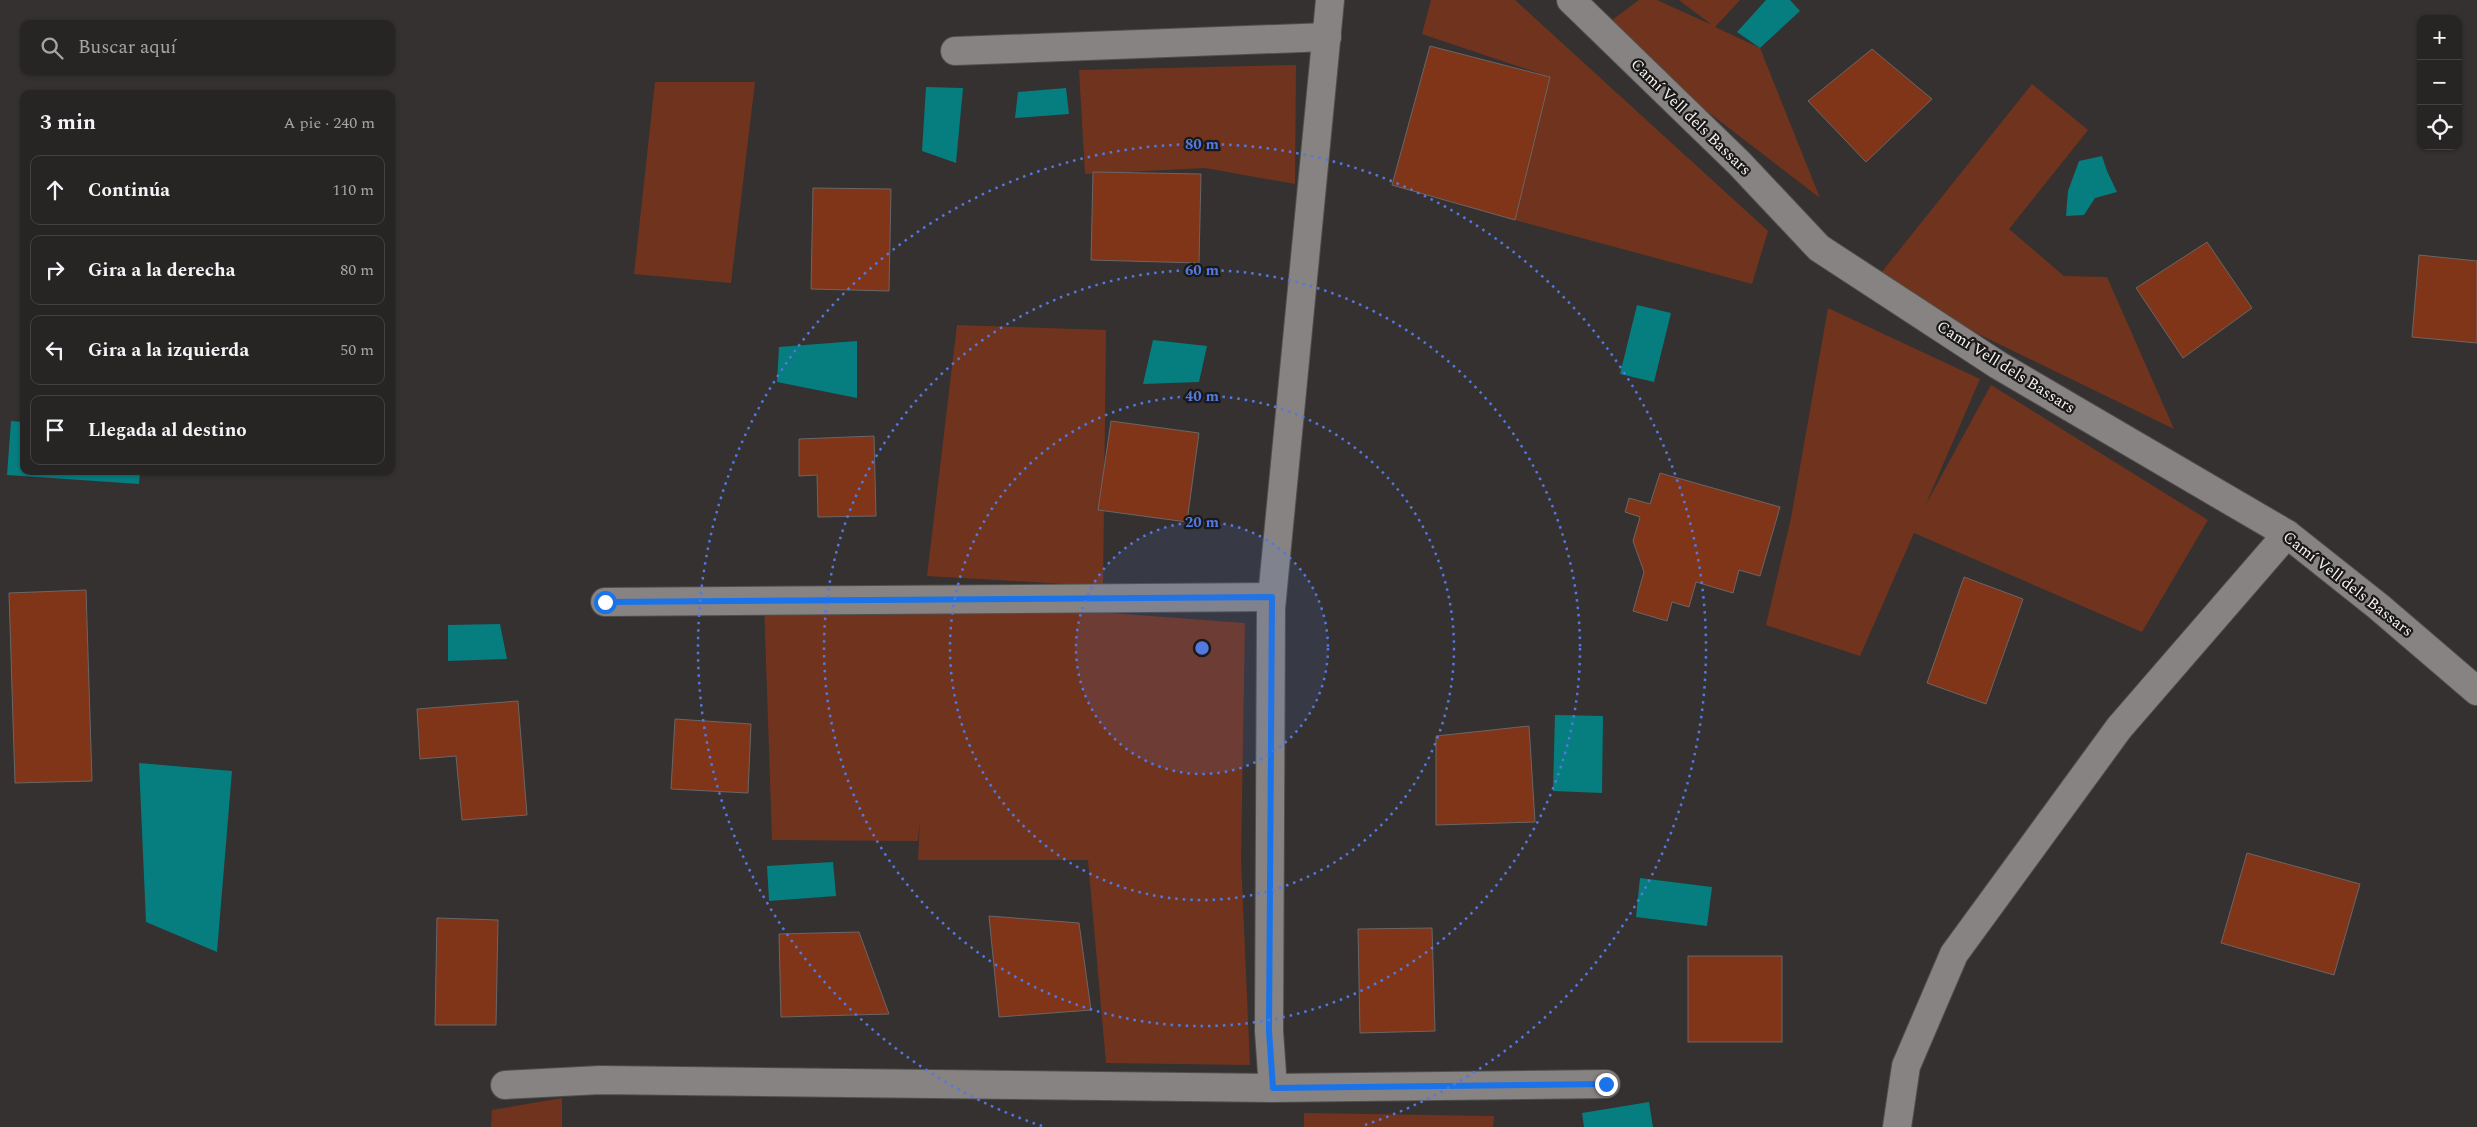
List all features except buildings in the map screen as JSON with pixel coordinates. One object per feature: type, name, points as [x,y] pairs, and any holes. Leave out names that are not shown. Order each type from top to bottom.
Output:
[{"type":"street","points":[[1273,1088],[1269,1031],[1272,597],[1330,0]]},
{"type":"street","name":"Camí Vell dels Bassars","points":[[1570,0],[1739,163],[1819,248],[1998,365],[2287,534],[2379,606],[2477,691]]},
{"type":"street","points":[[955,51],[1327,37]]},
{"type":"street","points":[[1897,1127],[1906,1066],[1954,954],[2119,728],[2287,534]]},
{"type":"street","points":[[605,602],[1272,597]]},
{"type":"street","points":[[505,1085],[600,1080],[1273,1088],[1606,1084]]},
{"type":"shaded area","points":[[1431,0],[1515,0],[1768,231],[1752,284],[1515,220],[1550,77],[1422,34]]},
{"type":"shaded area","points":[[1639,0],[1657,0],[1712,25],[1679,0],[1740,0],[1715,27],[1760,48],[1820,198],[1600,29]]},
{"type":"shaded area","points":[[1296,65],[1295,184],[1205,168],[1085,174],[1079,70]]},
{"type":"shaded area","points":[[655,82],[755,82],[731,283],[634,274]]},
{"type":"shaded area","points":[[2032,84],[2088,130],[2009,229],[2064,276],[2107,277],[2174,429],[1873,283]]},
{"type":"shaded area","points":[[1828,308],[1980,379],[1925,506],[1991,385],[2208,520],[2142,632],[1914,533],[1860,656],[1766,625],[1791,518]]},
{"type":"shaded area","points":[[957,325],[1106,330],[1103,586],[927,576]]},
{"type":"shaded area","points":[[933,600],[1245,623],[1241,860],[1250,1065],[1106,1063],[1088,860],[918,860],[920,820],[918,841],[772,840],[764,601]]},
{"type":"shaded area","points":[[562,1098],[562,1127],[491,1127],[492,1110]]},
{"type":"shaded area","points":[[1304,1113],[1494,1116],[1493,1127],[1304,1127]]},
{"type":"water","points":[[1766,0],[1790,0],[1800,11],[1760,48],[1737,32]]},
{"type":"water","points":[[926,87],[963,88],[956,163],[922,151]]},
{"type":"water","points":[[1066,88],[1069,114],[1015,118],[1018,92]]},
{"type":"water","points":[[2102,156],[2117,192],[2095,198],[2084,215],[2066,216],[2068,191],[2079,161]]},
{"type":"water","points":[[1637,305],[1671,313],[1654,382],[1620,374]]},
{"type":"water","points":[[1153,340],[1207,346],[1199,382],[1143,384]]},
{"type":"water","points":[[857,341],[857,398],[777,382],[779,347]]},
{"type":"water","points":[[11,421],[20,422],[20,475],[140,475],[139,484],[7,475]]},
{"type":"water","points":[[500,624],[507,659],[448,661],[448,625]]},
{"type":"water","points":[[1555,715],[1603,716],[1602,793],[1553,791]]},
{"type":"water","points":[[139,763],[232,771],[217,952],[146,922]]},
{"type":"water","points":[[833,862],[836,896],[769,901],[767,866]]},
{"type":"water","points":[[1640,878],[1712,887],[1707,926],[1636,917]]},
{"type":"water","points":[[1649,1102],[1653,1127],[1584,1127],[1582,1113]]},
{"type":"route","points":[[605,602],[1272,597],[1269,1031],[1273,1088],[1606,1084]]}]
